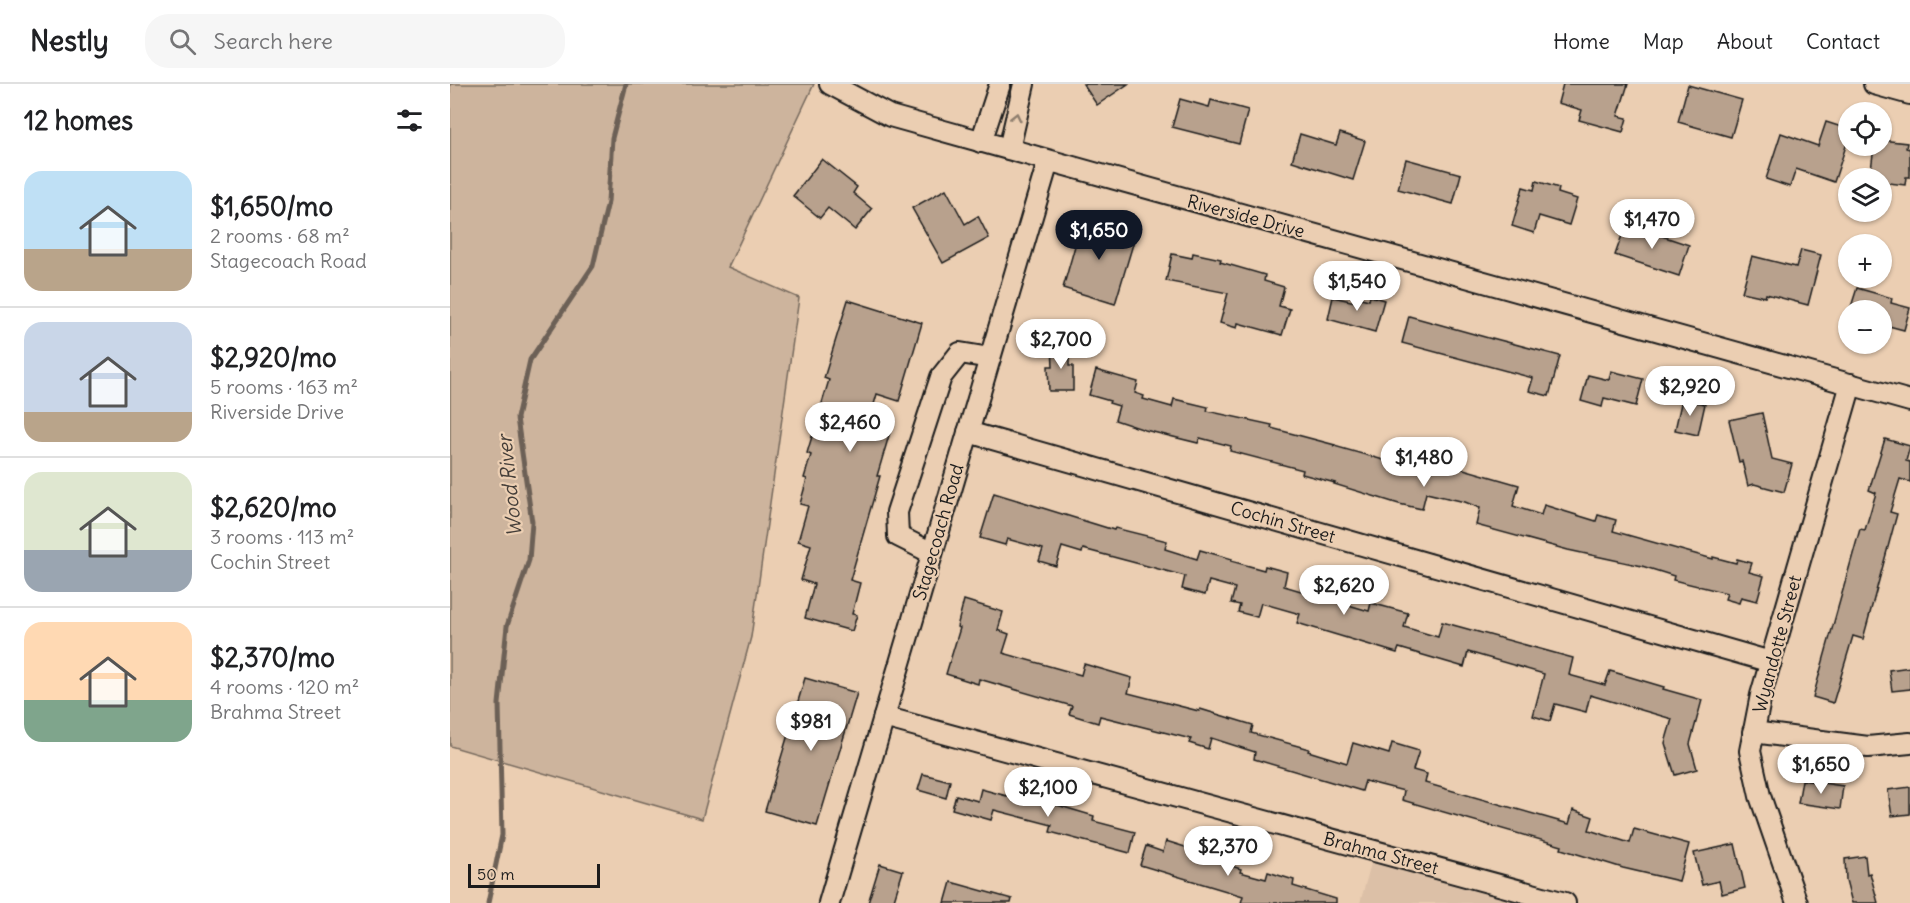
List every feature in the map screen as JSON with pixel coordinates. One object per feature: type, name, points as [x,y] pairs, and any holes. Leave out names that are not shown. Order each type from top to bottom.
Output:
[{"type":"street","name":"Riverside Drive","points":[[830,84],[890,116],[1910,401]]},
{"type":"street","points":[[981,142],[1000,84]]},
{"type":"street","points":[[1009,150],[1024,84]]},
{"type":"street","points":[[1874,84],[1910,94]]},
{"type":"street","name":"Stagecoach Road","points":[[829,903],[1048,162]]},
{"type":"street","points":[[932,553],[898,536],[897,512],[941,377],[960,353],[990,358]]},
{"type":"street","name":"Wyandotte Street","points":[[1797,903],[1760,796],[1750,751],[1761,695],[1851,384]]},
{"type":"street","name":"Cochin Street","points":[[968,432],[1771,662]]},
{"type":"street","name":"Brahma Street","points":[[884,717],[1564,903]]},
{"type":"street","points":[[1753,732],[1868,747],[1910,743]]},
{"type":"shaded area","points":[[450,84],[814,84],[728,267],[799,298],[751,637],[702,819],[450,746]]},
{"type":"shaded area","points":[[1372,860],[1530,903],[1360,903]]},
{"type":"building","points":[[1083,84],[1128,84],[1097,105]]},
{"type":"building","points":[[1563,84],[1628,84],[1618,116],[1627,118],[1623,132],[1579,120],[1582,110],[1558,103]]},
{"type":"building","points":[[1688,85],[1742,100],[1731,137],[1678,122]]},
{"type":"building","points":[[1180,99],[1209,107],[1211,100],[1248,110],[1239,144],[1172,127]]},
{"type":"building","points":[[1826,122],[1838,126],[1838,156],[1843,156],[1834,182],[1796,169],[1790,187],[1766,179],[1781,133],[1818,146]]},
{"type":"building","points":[[1340,133],[1365,141],[1353,180],[1292,161],[1300,134],[1336,145]]},
{"type":"building","points":[[1892,141],[1907,143],[1906,148],[1910,149],[1910,177],[1906,177],[1905,185],[1892,183],[1892,168],[1871,168],[1873,156],[1892,156]]},
{"type":"building","points":[[822,159],[857,187],[853,193],[872,209],[855,230],[828,208],[820,218],[793,196]]},
{"type":"building","points":[[1406,159],[1461,174],[1453,204],[1398,189]]},
{"type":"building","points":[[1536,181],[1559,188],[1558,193],[1577,199],[1569,225],[1539,216],[1534,233],[1512,226],[1523,187],[1534,190]]},
{"type":"building","points":[[946,189],[965,224],[978,216],[989,238],[943,263],[912,208]]},
{"type":"building","points":[[1083,218],[1136,234],[1115,304],[1063,288]]},
{"type":"building","points":[[1626,224],[1689,245],[1679,276],[1615,255]]},
{"type":"building","points":[[1801,250],[1821,255],[1808,305],[1766,294],[1765,297],[1742,292],[1752,256],[1796,267]]},
{"type":"building","points":[[1193,253],[1221,259],[1220,262],[1265,275],[1264,281],[1284,287],[1279,306],[1290,309],[1282,335],[1238,323],[1237,328],[1220,323],[1228,293],[1166,281],[1172,254],[1192,258]]},
{"type":"building","points":[[1857,288],[1892,298],[1892,300],[1853,300]]},
{"type":"building","points":[[1370,296],[1384,300],[1375,332],[1328,319],[1333,297],[1355,302],[1357,297],[1369,300]]},
{"type":"building","points":[[848,300],[922,323],[899,401],[877,394],[868,425],[890,432],[877,476],[880,476],[850,580],[860,583],[852,614],[857,615],[852,631],[805,618],[814,584],[801,580],[811,545],[798,541],[808,506],[800,504],[811,455],[807,453],[829,380],[824,378]]},
{"type":"building","points":[[1892,303],[1910,308],[1904,330],[1892,327]]},
{"type":"building","points":[[1409,316],[1560,356],[1549,396],[1529,391],[1533,378],[1402,343]]},
{"type":"building","points":[[1069,344],[1069,366],[1073,366],[1073,391],[1049,391],[1048,366],[1053,366],[1052,345]]},
{"type":"building","points":[[1096,370],[1138,382],[1135,393],[1144,396],[1143,399],[1172,407],[1174,399],[1208,407],[1207,411],[1272,425],[1271,428],[1408,467],[1408,465],[1431,470],[1435,453],[1455,458],[1453,466],[1519,485],[1513,506],[1541,515],[1544,505],[1596,521],[1598,515],[1616,520],[1613,531],[1713,559],[1713,557],[1736,563],[1737,559],[1752,563],[1749,572],[1764,576],[1757,601],[1741,597],[1739,603],[1725,599],[1727,593],[1673,580],[1674,576],[1642,566],[1568,550],[1476,525],[1480,508],[1465,502],[1426,493],[1422,509],[1399,504],[1302,474],[1303,470],[1230,451],[1231,446],[1200,438],[1198,443],[1115,420],[1119,406],[1089,395]]},
{"type":"building","points":[[1611,371],[1643,379],[1636,406],[1604,398],[1602,407],[1581,401],[1588,375],[1609,380]]},
{"type":"building","points":[[1682,399],[1705,404],[1698,435],[1675,430]]},
{"type":"building","points":[[1762,413],[1772,459],[1792,464],[1784,492],[1754,484],[1748,486],[1742,461],[1739,462],[1729,420]]},
{"type":"building","points":[[1885,439],[1910,446],[1906,461],[1910,462],[1910,482],[1900,479],[1890,512],[1897,514],[1863,639],[1853,636],[1833,703],[1813,697],[1860,529],[1865,530],[1876,493],[1869,490]]},
{"type":"building","points":[[994,493],[1114,530],[1115,528],[1167,541],[1165,549],[1197,559],[1200,550],[1264,570],[1265,566],[1287,572],[1284,586],[1369,611],[1371,603],[1408,613],[1404,627],[1438,637],[1442,622],[1573,658],[1569,675],[1605,685],[1610,671],[1702,700],[1690,744],[1697,769],[1675,775],[1665,743],[1672,719],[1590,695],[1586,712],[1555,704],[1550,721],[1533,716],[1544,674],[1468,652],[1464,667],[1399,648],[1397,653],[1297,623],[1300,614],[1261,603],[1257,617],[1238,612],[1240,605],[1231,603],[1235,588],[1209,581],[1205,595],[1182,589],[1185,576],[1083,549],[1082,553],[1062,547],[1056,566],[1039,561],[1043,549],[1007,539],[1005,545],[980,538]]},
{"type":"building","points":[[964,600],[1003,612],[998,630],[1009,634],[1003,653],[1081,675],[1084,664],[1132,678],[1128,693],[1199,711],[1200,709],[1253,725],[1251,733],[1309,749],[1308,751],[1347,763],[1353,743],[1389,754],[1392,743],[1419,751],[1413,770],[1427,774],[1425,783],[1569,824],[1573,810],[1593,817],[1589,830],[1630,843],[1634,829],[1689,844],[1679,881],[1623,868],[1561,849],[1562,846],[1402,800],[1404,791],[1365,781],[1362,791],[1254,759],[1255,752],[1211,738],[1208,749],[1189,743],[1191,739],[1100,716],[1098,723],[1069,714],[1072,706],[979,679],[978,684],[946,674],[960,628],[957,627]]},
{"type":"building","points":[[1910,667],[1910,689],[1892,691],[1889,670]]},
{"type":"building","points":[[805,678],[857,693],[817,826],[765,811]]},
{"type":"building","points":[[923,774],[950,781],[946,798],[918,790]]},
{"type":"building","points":[[1802,780],[1843,786],[1840,809],[1798,803]]},
{"type":"building","points":[[1910,787],[1910,814],[1892,816],[1888,790]]},
{"type":"building","points":[[981,789],[1007,796],[1008,792],[1047,802],[1094,816],[1093,821],[1135,832],[1130,853],[1050,832],[1052,825],[994,810],[991,820],[952,809],[956,795],[978,801]]},
{"type":"building","points":[[1166,841],[1217,857],[1216,861],[1241,869],[1240,872],[1266,879],[1268,872],[1294,880],[1293,886],[1336,899],[1336,903],[1241,903],[1243,896],[1140,865],[1146,846],[1163,852]]},
{"type":"building","points":[[1735,844],[1745,888],[1722,894],[1719,881],[1702,885],[1694,853]]},
{"type":"building","points":[[1865,856],[1867,874],[1870,873],[1878,903],[1852,903],[1846,880],[1845,859]]},
{"type":"building","points":[[880,864],[903,871],[893,903],[868,903]]},
{"type":"building","points":[[951,882],[1012,899],[1011,903],[945,903]]},
{"type":"waterway","name":"Wood River","points":[[488,903],[502,835],[499,704],[507,626],[529,560],[532,522],[517,418],[530,360],[593,266],[608,202],[612,138],[626,84]]}]
